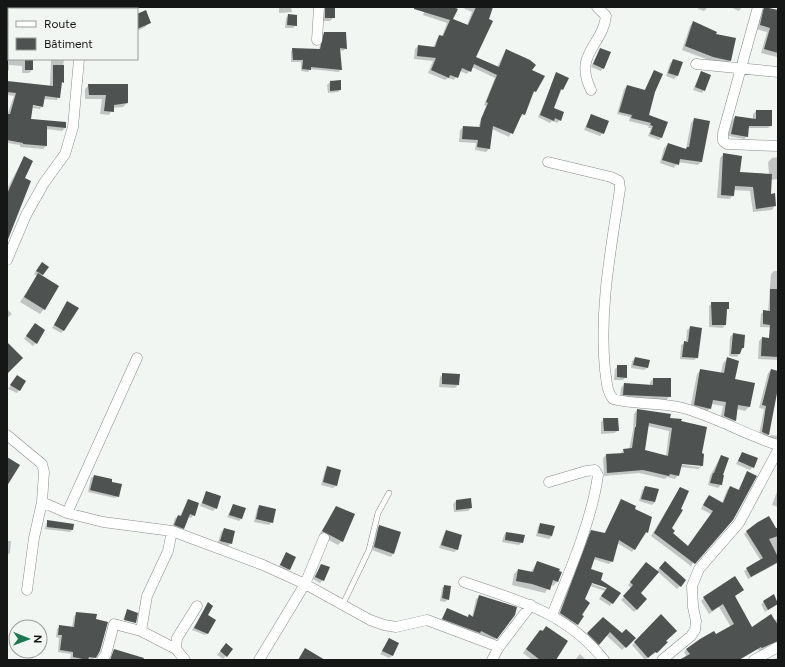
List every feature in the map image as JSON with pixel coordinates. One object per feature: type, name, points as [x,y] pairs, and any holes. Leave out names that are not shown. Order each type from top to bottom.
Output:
[{"type":"street","points":[[317,40],[319,7]]},
{"type":"street","points":[[591,90],[585,74],[585,66],[589,53],[605,22],[606,16],[597,7]]},
{"type":"street","points":[[758,7],[722,141],[727,144],[778,146]]},
{"type":"street","points":[[7,260],[30,209],[44,183],[65,154],[73,127],[79,60]]},
{"type":"street","points":[[696,64],[778,72]]},
{"type":"street","points":[[548,162],[611,177],[619,181],[620,189],[606,285],[603,347],[608,392],[613,399],[683,408],[736,427],[764,441],[778,445]]},
{"type":"street","points":[[67,513],[136,358]]},
{"type":"street","points":[[8,438],[42,464],[44,472],[42,502],[34,538],[27,590]]},
{"type":"street","points":[[662,660],[691,636],[695,630],[696,621],[693,607],[692,586],[699,569],[739,523],[778,450]]},
{"type":"street","points":[[549,482],[586,471],[595,470],[598,475],[585,524],[568,577],[552,615]]},
{"type":"street","points":[[42,502],[67,513],[103,522],[172,531],[263,565],[305,584],[370,620],[384,625],[396,627],[427,620],[499,647]]},
{"type":"street","points":[[141,631],[146,596],[168,551],[172,531]]},
{"type":"street","points":[[259,660],[305,584],[324,538]]},
{"type":"street","points":[[464,582],[531,605],[552,615],[581,634],[604,660]]},
{"type":"street","points":[[492,660],[499,647],[531,605]]},
{"type":"street","points":[[176,649],[177,638],[197,606]]},
{"type":"street","points":[[102,660],[106,654],[114,624],[141,631],[176,649],[184,660]]},
{"type":"street","points":[[754,660],[778,648]]},
{"type":"lane","points":[[343,604],[369,550],[378,513],[389,493]]},
{"type":"building","points":[[325,7],[335,7],[335,18],[325,18]]},
{"type":"building","points":[[414,7],[453,7],[458,9],[453,19],[468,25],[476,7],[493,7],[489,19],[493,21],[476,57],[499,67],[506,49],[530,60],[536,65],[532,70],[545,76],[536,92],[534,91],[525,115],[522,114],[513,134],[493,126],[490,149],[477,147],[478,140],[462,139],[463,126],[480,127],[481,119],[488,103],[486,102],[497,75],[474,64],[471,72],[462,68],[458,78],[450,75],[449,78],[431,70],[436,58],[417,56],[418,45],[435,47],[439,35],[443,36],[450,20],[414,9]]},
{"type":"building","points":[[764,7],[778,10],[778,53],[764,49],[770,28],[760,25]]},
{"type":"building","points":[[146,10],[151,23],[138,29],[138,14]]},
{"type":"building","points":[[288,14],[297,15],[297,26],[287,25]]},
{"type":"building","points":[[693,21],[717,32],[716,34],[736,38],[731,61],[713,57],[685,46]]},
{"type":"building","points":[[324,32],[346,32],[347,49],[340,48],[342,70],[311,67],[311,70],[302,69],[303,60],[293,60],[292,48],[320,49]]},
{"type":"building","points":[[600,48],[611,52],[604,69],[593,64]]},
{"type":"building","points":[[673,59],[683,62],[678,76],[668,73]]},
{"type":"building","points":[[25,60],[33,60],[33,70],[25,70]]},
{"type":"building","points":[[53,65],[64,65],[64,83],[62,82],[60,98],[45,96],[43,107],[33,105],[31,119],[66,122],[66,128],[47,126],[47,146],[23,144],[7,140],[7,114],[10,114],[16,93],[7,92],[7,81],[53,86]]},
{"type":"building","points":[[654,70],[663,74],[655,92],[649,115],[668,122],[662,138],[650,134],[653,126],[650,125],[651,123],[631,118],[632,115],[619,112],[627,85],[645,90]]},
{"type":"building","points":[[701,71],[711,75],[705,91],[695,87]]},
{"type":"building","points":[[556,72],[569,78],[563,90],[561,89],[554,108],[564,112],[561,121],[555,118],[554,121],[540,115]]},
{"type":"building","points":[[341,80],[341,90],[330,91],[330,81]]},
{"type":"building","points":[[88,84],[128,84],[128,103],[114,105],[114,112],[104,111],[106,95],[89,95]]},
{"type":"building","points":[[756,110],[772,110],[772,126],[749,126],[748,137],[731,134],[735,116],[756,119]]},
{"type":"building","points":[[591,114],[609,121],[604,134],[586,127]]},
{"type":"building","points":[[694,118],[710,121],[702,162],[680,159],[679,165],[662,160],[668,143],[686,149],[689,147]]},
{"type":"building","points":[[723,153],[742,156],[740,172],[772,174],[771,194],[775,193],[776,206],[756,209],[753,187],[735,186],[734,196],[721,195]]},
{"type":"building","points":[[24,156],[33,161],[25,178],[31,181],[7,242],[7,194]]},
{"type":"building","points":[[42,262],[49,267],[43,275],[36,271]]},
{"type":"building","points":[[38,273],[59,286],[45,310],[24,297]]},
{"type":"building","points":[[770,289],[778,289],[778,357],[761,356],[762,337],[769,338],[770,325],[763,324],[763,310],[770,311]]},
{"type":"building","points":[[67,301],[79,308],[64,331],[54,325]]},
{"type":"building","points":[[711,302],[729,302],[726,325],[712,325]]},
{"type":"building","points":[[35,323],[45,330],[37,344],[26,336]]},
{"type":"building","points":[[690,326],[702,328],[698,358],[682,357],[684,341],[688,342]]},
{"type":"building","points":[[733,333],[745,335],[744,348],[742,348],[740,354],[731,354]]},
{"type":"building","points":[[7,342],[23,358],[7,374]]},
{"type":"building","points":[[635,357],[650,360],[648,368],[633,365]]},
{"type":"building","points":[[727,357],[739,361],[735,379],[755,383],[750,407],[738,405],[736,421],[724,416],[726,402],[713,400],[711,409],[694,405],[700,369],[724,373]]},
{"type":"building","points":[[617,365],[627,365],[627,378],[617,377]]},
{"type":"building","points":[[771,369],[778,371],[778,388],[769,435],[762,432],[766,406],[762,405]]},
{"type":"building","points":[[442,373],[460,374],[459,385],[442,384]]},
{"type":"building","points":[[17,375],[26,381],[20,391],[10,385]]},
{"type":"building","points":[[653,378],[671,378],[671,397],[623,395],[624,383],[653,385]]},
{"type":"building","points":[[637,409],[671,414],[670,418],[682,419],[681,421],[707,427],[702,453],[704,454],[703,466],[682,464],[679,476],[670,474],[669,476],[643,470],[607,473],[606,454],[624,453],[623,449],[632,448],[636,427]],"holes":[[[649,423],[672,428],[668,456],[645,450]]]},
{"type":"building","points":[[603,418],[618,418],[619,431],[604,431]]},
{"type":"building","points":[[742,452],[758,458],[754,468],[738,461]]},
{"type":"building","points":[[721,455],[729,458],[723,475],[722,485],[710,483],[713,473]]},
{"type":"building","points":[[7,457],[20,465],[7,486]]},
{"type":"building","points":[[327,466],[341,470],[337,486],[323,482]]},
{"type":"building","points":[[747,471],[757,476],[733,520],[695,564],[654,533],[680,487],[689,491],[681,509],[683,510],[672,528],[675,531],[673,533],[688,546],[713,511],[703,505],[709,495],[723,503],[730,486],[739,490]]},
{"type":"building","points":[[94,475],[112,479],[112,482],[122,484],[119,497],[90,490]]},
{"type":"building","points":[[645,486],[659,489],[655,502],[641,499]]},
{"type":"building","points":[[206,491],[221,496],[217,509],[202,503]]},
{"type":"building","points":[[471,498],[472,508],[456,510],[456,500]]},
{"type":"building","points":[[188,499],[199,503],[195,516],[190,514],[184,529],[174,525],[178,515],[181,516]]},
{"type":"building","points":[[621,499],[636,506],[635,509],[652,517],[648,533],[646,532],[635,550],[619,540],[613,562],[595,557],[591,569],[603,573],[601,580],[621,593],[613,604],[601,596],[607,588],[592,583],[585,599],[590,603],[582,615],[584,616],[578,625],[560,613],[591,530],[605,533]]},
{"type":"building","points":[[233,504],[246,508],[242,519],[229,515]]},
{"type":"building","points":[[259,505],[276,509],[273,523],[256,519]]},
{"type":"building","points":[[336,506],[355,514],[343,542],[322,531]]},
{"type":"building","points":[[769,516],[776,528],[778,528],[778,536],[769,539],[778,557],[778,562],[751,577],[746,568],[763,558],[746,531]]},
{"type":"building","points":[[47,520],[74,524],[73,530],[47,527]]},
{"type":"building","points":[[540,523],[555,526],[552,536],[538,533]]},
{"type":"building","points":[[379,525],[401,532],[394,554],[374,547]]},
{"type":"building","points":[[224,528],[235,531],[232,544],[220,541]]},
{"type":"building","points":[[446,530],[462,535],[458,550],[441,545]]},
{"type":"building","points":[[506,532],[525,535],[523,543],[505,540]]},
{"type":"building","points":[[286,552],[296,557],[290,570],[280,565]]},
{"type":"building","points":[[537,561],[560,569],[559,571],[562,572],[558,582],[553,580],[550,590],[516,581],[518,569],[533,572]]},
{"type":"building","points":[[665,561],[686,580],[681,587],[659,568]]},
{"type":"building","points":[[646,562],[659,572],[641,593],[647,599],[637,610],[623,596],[633,585],[630,582]]},
{"type":"building","points":[[321,564],[330,567],[324,581],[315,577]]},
{"type":"building","points":[[735,576],[744,590],[735,596],[752,627],[771,614],[778,625],[778,641],[762,648],[761,647],[739,660],[679,660],[690,654],[686,649],[700,639],[714,631],[716,634],[734,624],[723,604],[712,611],[703,597]]},
{"type":"building","points":[[444,585],[451,586],[449,600],[442,598]]},
{"type":"building","points":[[774,594],[778,604],[768,610],[763,601]]},
{"type":"building","points":[[479,595],[517,607],[515,615],[497,639],[481,631],[480,633],[442,619],[447,608],[468,617],[469,614],[473,617]]},
{"type":"building","points":[[208,602],[213,606],[208,615],[216,620],[208,634],[194,628]]},
{"type":"building","points":[[127,609],[138,613],[136,623],[124,620]]},
{"type":"building","points":[[76,612],[97,614],[96,619],[108,622],[100,651],[96,658],[89,657],[88,660],[73,657],[73,652],[60,650],[62,635],[58,635],[59,625],[74,627]]},
{"type":"building","points":[[661,614],[677,631],[666,641],[668,642],[657,653],[655,652],[648,658],[634,642]]},
{"type":"building","points":[[603,617],[622,633],[626,629],[636,638],[626,648],[610,632],[599,645],[587,633]]},
{"type":"building","points":[[546,626],[568,641],[556,660],[540,660],[526,649],[540,630],[543,631]]},
{"type":"building","points":[[389,638],[399,643],[393,656],[382,651]]},
{"type":"building","points":[[226,643],[233,649],[227,657],[220,651]]},
{"type":"building","points":[[305,648],[325,660],[298,660]]},
{"type":"building","points":[[114,649],[144,658],[143,660],[110,660]]}]
